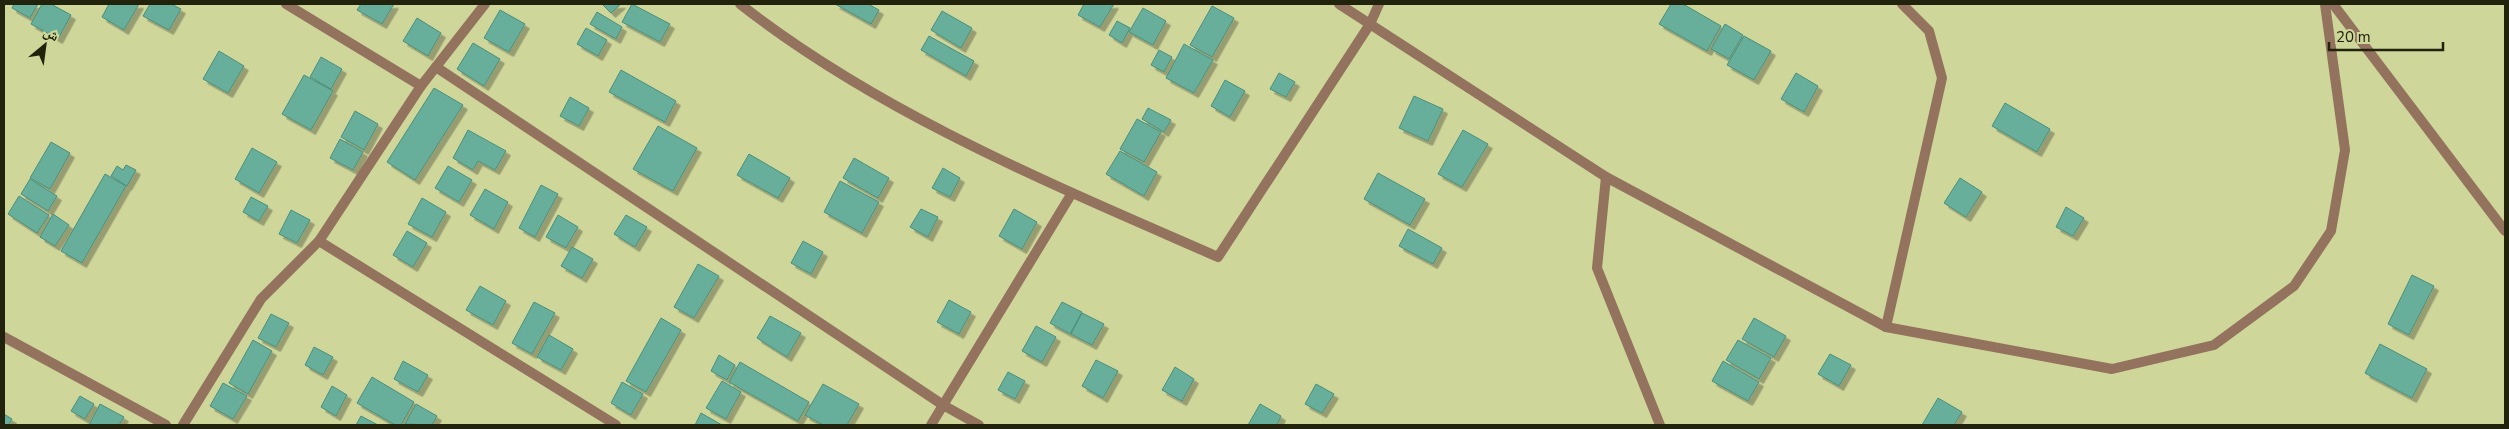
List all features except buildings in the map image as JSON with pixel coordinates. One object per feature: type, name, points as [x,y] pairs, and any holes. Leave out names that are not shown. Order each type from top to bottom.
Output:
[{"type":"street","points":[[286,4],[421,86]]},
{"type":"street","points":[[187,424],[261,299],[318,241],[421,86],[485,4]]},
{"type":"street","points":[[740,4],[779,34],[924,122],[1072,193],[1218,257],[1370,24],[1380,4]]},
{"type":"street","points":[[1339,4],[1606,177],[1886,327],[2112,369],[2214,345],[2294,286],[2332,231],[2345,150],[2326,4]]},
{"type":"street","points":[[1886,327],[1942,78],[1928,31],[1902,4]]},
{"type":"street","points":[[2333,4],[2505,231]]},
{"type":"street","points":[[436,67],[943,405],[978,425]]},
{"type":"street","points":[[1606,177],[1597,268],[1660,425]]},
{"type":"street","points":[[931,425],[1072,193]]},
{"type":"street","points":[[318,241],[616,425]]},
{"type":"street","points":[[4,337],[166,425]]}]
